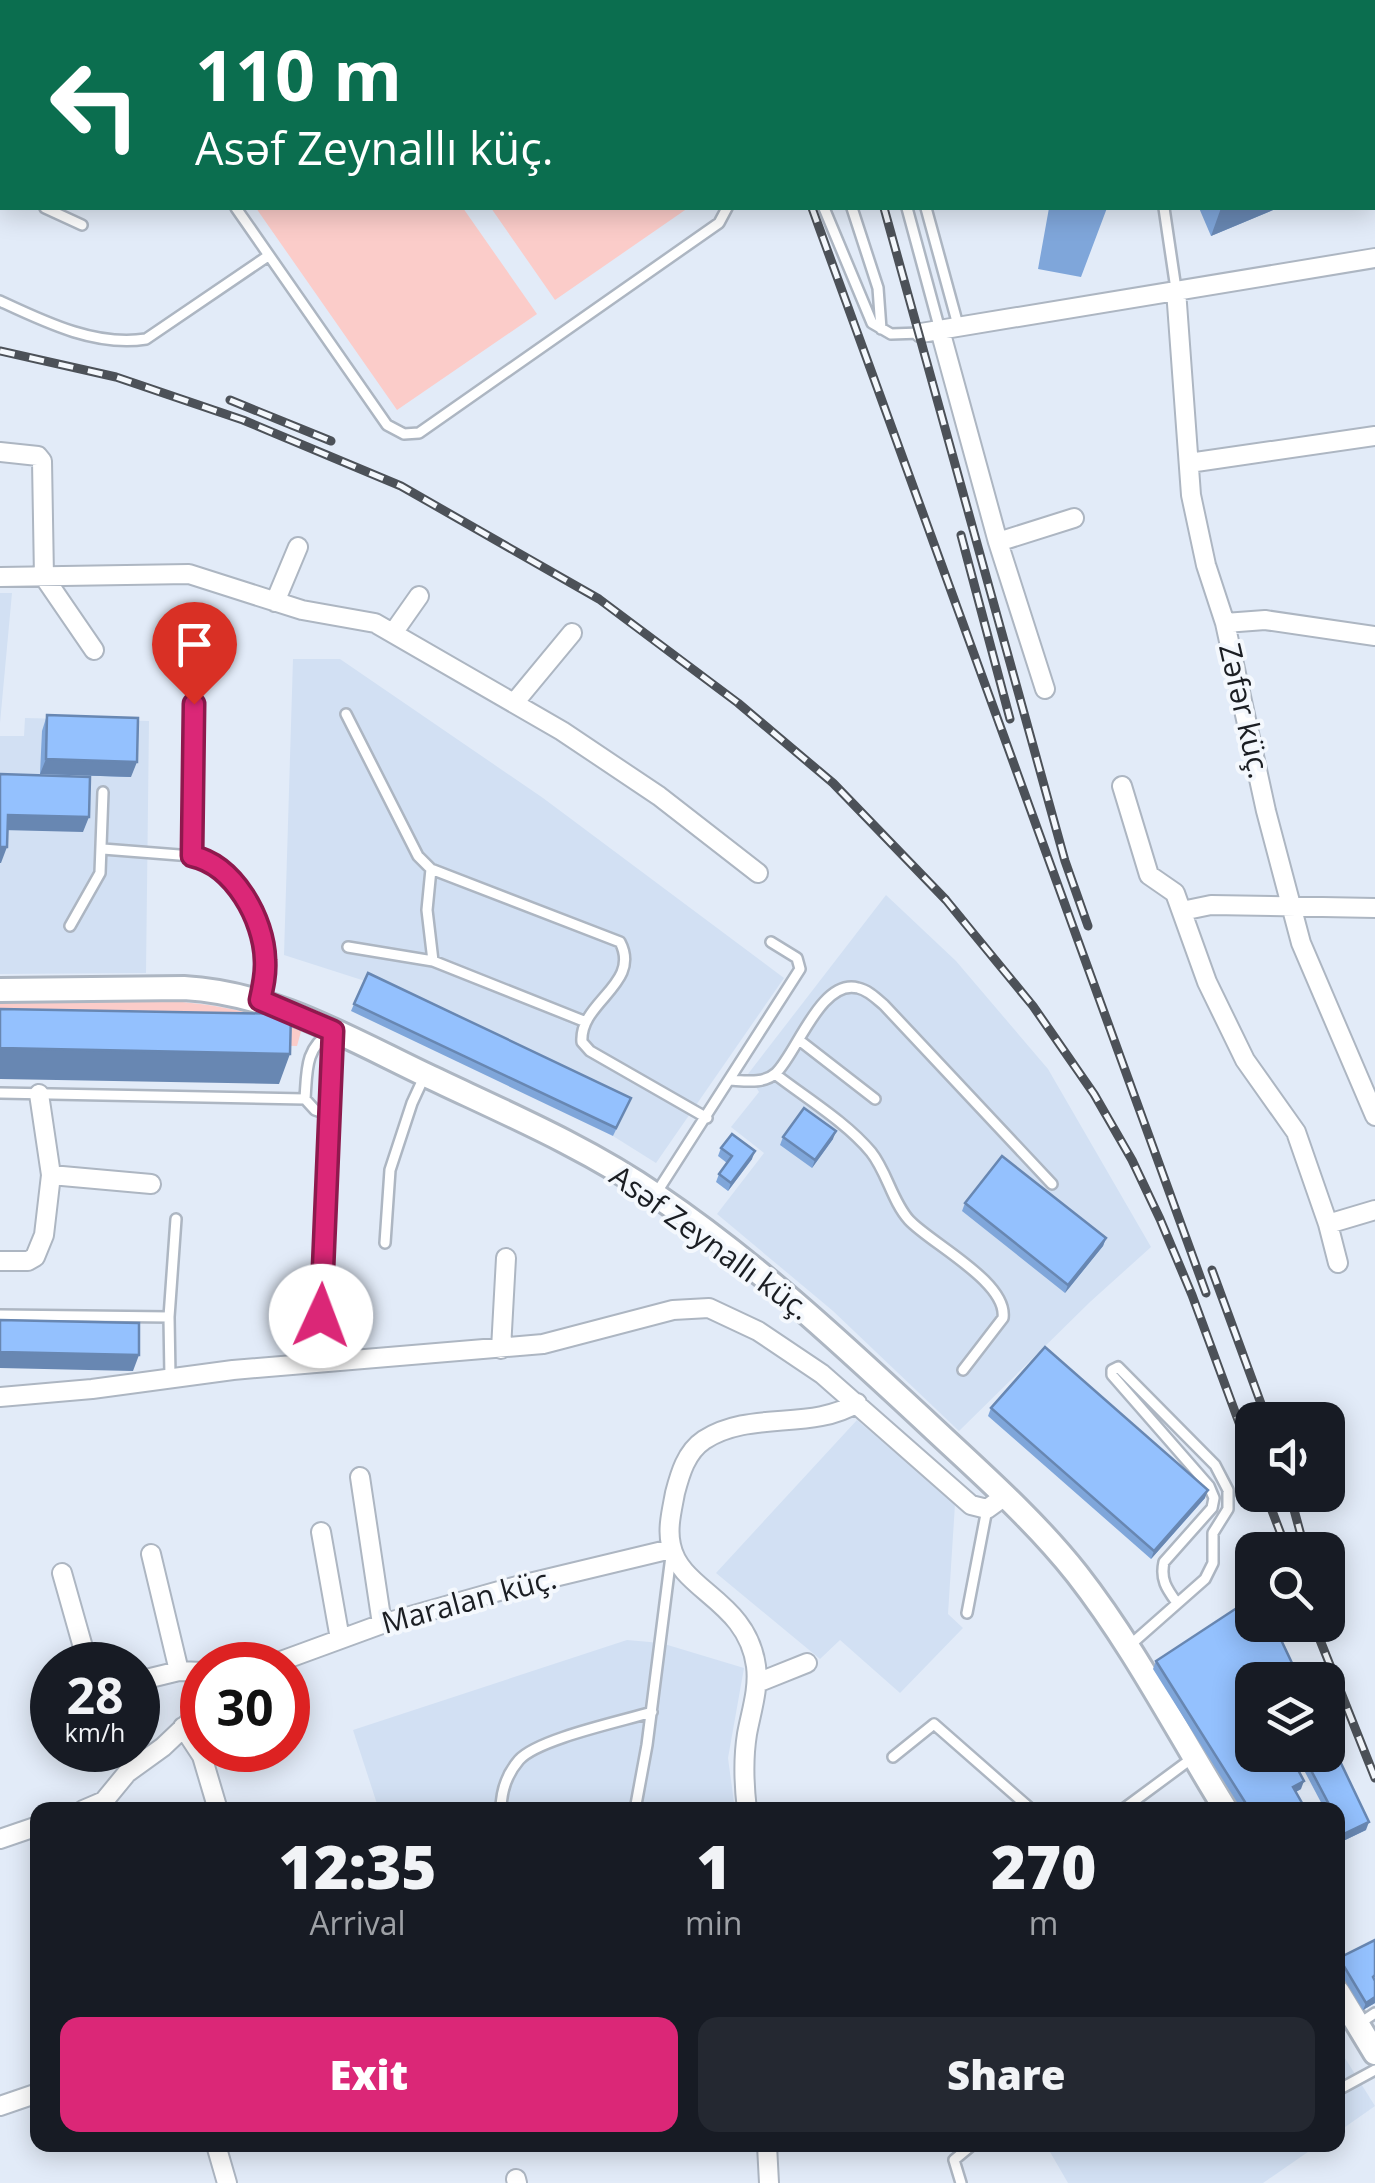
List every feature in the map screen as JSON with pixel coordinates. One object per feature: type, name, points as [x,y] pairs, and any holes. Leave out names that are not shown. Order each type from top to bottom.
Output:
[{"type":"main road","name":"Asəf Zeynallı küç.","points":[[0,990],[184,988],[260,1000],[426,1075],[597,1160],[656,1194],[826,1329],[996,1503],[1076,1573],[1221,1802]]},
{"type":"main road","points":[[1345,1999],[1366,2019],[1375,2053]]},
{"type":"street","points":[[920,333],[1375,258]]},
{"type":"street","name":"Zəfər küç.","points":[[1176,290],[1196,523],[1292,908],[1316,985],[1375,1116]]},
{"type":"street","points":[[949,328],[998,542],[1045,689]]},
{"type":"street","points":[[1189,463],[1375,436]]},
{"type":"street","points":[[0,452],[38,456],[42,460],[44,577],[94,650]]},
{"type":"street","points":[[998,542],[1074,518]]},
{"type":"street","points":[[275,602],[298,546]]},
{"type":"street","points":[[0,577],[189,574],[275,602],[322,614],[361,618],[514,703],[659,796],[758,873]]},
{"type":"street","points":[[393,633],[419,596]]},
{"type":"street","points":[[1224,624],[1266,620],[1375,636]]},
{"type":"street","points":[[514,703],[572,633]]},
{"type":"street","points":[[1122,786],[1149,875],[1175,893],[1207,982],[1245,1060],[1296,1132],[1338,1263]]},
{"type":"street","points":[[1182,911],[1210,905],[1375,908]]},
{"type":"street","points":[[326,1362],[321,1316],[333,1031]]},
{"type":"street","points":[[0,1261],[28,1261],[40,1250],[51,1175],[40,1094]]},
{"type":"street","points":[[51,1175],[151,1184]]},
{"type":"street","points":[[1328,1224],[1375,1210]]},
{"type":"street","points":[[501,1349],[506,1258]]},
{"type":"street","points":[[0,1396],[326,1362],[501,1349],[592,1332],[673,1310],[708,1308],[758,1332],[822,1374],[970,1505],[996,1503]]},
{"type":"street","points":[[747,1802],[744,1761],[756,1664],[742,1626],[722,1602],[689,1576],[671,1548],[672,1510],[679,1478],[688,1456],[700,1442],[722,1430],[759,1420],[832,1414],[857,1403]]},
{"type":"street","points":[[360,1477],[382,1624]]},
{"type":"street","points":[[321,1532],[340,1639]]},
{"type":"street","name":"Maralan küç.","points":[[310,1650],[382,1624],[671,1548]]},
{"type":"street","points":[[151,1554],[179,1671],[160,1675]]},
{"type":"street","points":[[62,1573],[82,1642]]},
{"type":"street","points":[[756,1683],[807,1663]]},
{"type":"street","points":[[100,1802],[127,1772],[180,1731]]},
{"type":"street","points":[[207,1772],[216,1802]]},
{"type":"street","points":[[0,1839],[30,1829]]},
{"type":"street","points":[[0,2106],[30,2096]]},
{"type":"street","points":[[218,2152],[227,2183]]},
{"type":"street","points":[[767,2152],[769,2183]]},
{"type":"lane","points":[[49,210],[82,226]]},
{"type":"lane","points":[[237,210],[386,426],[404,434],[419,433],[719,223],[726,210]]},
{"type":"lane","points":[[825,210],[872,323],[891,334],[920,333]]},
{"type":"lane","points":[[853,210],[878,288],[882,330]]},
{"type":"lane","points":[[908,210],[949,328]]},
{"type":"lane","points":[[926,210],[949,328]]},
{"type":"lane","points":[[1164,210],[1176,290]]},
{"type":"lane","points":[[0,301],[99,338],[128,342],[146,339],[268,256]]},
{"type":"lane","points":[[192,856],[194,704]]},
{"type":"lane","points":[[346,714],[418,856],[431,868],[620,942],[627,961],[624,973],[586,1022],[582,1042],[590,1052],[708,1118]]},
{"type":"lane","points":[[70,926],[100,873],[104,792]]},
{"type":"lane","points":[[103,849],[206,859],[234,881],[264,946],[265,978],[260,1000]]},
{"type":"lane","points":[[431,868],[426,892],[434,961]]},
{"type":"lane","points":[[656,1194],[800,969],[797,958],[770,942]]},
{"type":"lane","points":[[348,947],[434,961],[586,1022]]},
{"type":"lane","points":[[731,1080],[754,1081],[775,1074],[824,1001],[845,988],[857,988],[884,1004],[1052,1184]]},
{"type":"lane","points":[[329,1115],[315,1110],[305,1099],[312,1047],[333,1031]]},
{"type":"lane","points":[[799,1040],[874,1100]]},
{"type":"lane","points":[[775,1074],[872,1154],[910,1222],[974,1269],[999,1302],[1004,1310],[1002,1318],[964,1370]]},
{"type":"lane","points":[[385,1243],[390,1170],[412,1103],[426,1075]]},
{"type":"lane","points":[[0,1093],[305,1099]]},
{"type":"lane","points":[[170,1377],[169,1317],[176,1219]]},
{"type":"lane","points":[[0,1315],[169,1317]]},
{"type":"lane","points":[[1127,1648],[1177,1604],[1211,1572],[1213,1533],[1228,1509],[1228,1490],[1215,1464],[1118,1367],[1112,1375],[1209,1486],[1214,1498],[1212,1508],[1164,1562],[1164,1585],[1177,1604]]},
{"type":"lane","points":[[967,1614],[996,1503]]},
{"type":"lane","points":[[637,1802],[671,1548]]},
{"type":"lane","points":[[502,1802],[502,1791],[521,1758],[548,1743],[652,1712]]},
{"type":"lane","points":[[893,1757],[934,1724],[1023,1802]]},
{"type":"lane","points":[[1133,1802],[1193,1757]]},
{"type":"lane","points":[[1345,2086],[1375,2070]]},
{"type":"lane","points":[[961,2183],[954,2160],[964,2152]]},
{"type":"shaded area","points":[[257,210],[464,210],[537,314],[397,410]]},
{"type":"shaded area","points":[[492,210],[685,210],[555,300]]},
{"type":"shaded area","points":[[0,593],[12,593],[0,723]]},
{"type":"shaded area","points":[[293,659],[340,659],[543,798],[784,978],[656,1163],[613,1136],[627,1105],[365,981],[284,955]]},
{"type":"shaded area","points":[[25,718],[149,721],[146,973],[0,974],[0,736],[24,736]]},
{"type":"shaded area","points":[[886,895],[956,961],[1048,1069],[1151,1247],[959,1431],[833,1311],[717,1214],[764,1153],[731,1127],[759,1092],[748,1074]]},
{"type":"shaded area","points":[[169,1001],[236,1010],[302,1028],[297,1046],[0,1039],[0,1003]]},
{"type":"shaded area","points":[[857,1420],[955,1504],[948,1614],[963,1628],[900,1693],[840,1640],[820,1659],[716,1573]]},
{"type":"shaded area","points":[[627,1640],[661,1643],[744,1668],[728,1758],[734,1802],[376,1802],[353,1730]]},
{"type":"shaded area","points":[[1345,2058],[1375,2106],[1345,2127]]},
{"type":"shaded area","points":[[1050,2152],[1308,2152],[1263,2183],[1068,2183]]},
{"type":"building","points":[[47,715],[138,718],[137,762],[46,759]]},
{"type":"building","points":[[0,774],[90,777],[89,817],[8,815],[7,847],[0,847]]},
{"type":"building","points":[[368,973],[631,1098],[616,1128],[354,1004]]},
{"type":"building","points":[[0,1009],[291,1014],[290,1054],[0,1048]]},
{"type":"building","points":[[804,1108],[836,1131],[815,1160],[783,1137]]},
{"type":"building","points":[[732,1134],[755,1151],[731,1183],[719,1174],[732,1156],[721,1148]]},
{"type":"building","points":[[1002,1156],[1106,1238],[1068,1285],[965,1203]]},
{"type":"building","points":[[0,1320],[139,1323],[139,1355],[0,1352]]},
{"type":"building","points":[[1045,1347],[1208,1490],[1154,1551],[991,1408]]},
{"type":"building","points":[[1235,1609],[1235,1642],[1282,1642],[1291,1662],[1235,1662],[1235,1772],[1299,1772],[1304,1781],[1293,1787],[1301,1802],[1245,1802],[1156,1661]]},
{"type":"building","points":[[1312,1772],[1345,1772],[1369,1822],[1345,1834],[1345,1802],[1328,1802]]},
{"type":"building","points":[[1375,1940],[1375,1997],[1366,2003],[1345,1968],[1345,1955]]},
{"type":"railway","points":[[813,210],[1206,1293]]},
{"type":"railway","points":[[885,210],[1065,861],[1088,926]]},
{"type":"railway","points":[[0,351],[116,377],[243,420],[401,486],[599,599],[738,703],[833,783],[946,900],[1033,1006],[1094,1094],[1160,1219],[1235,1412]]},
{"type":"railway","points":[[230,400],[331,441]]},
{"type":"railway","points":[[961,535],[1010,719]]},
{"type":"railway","points":[[1212,1270],[1260,1402]]},
{"type":"railway","points":[[1272,1512],[1280,1532]]},
{"type":"railway","points":[[1295,1512],[1300,1532]]},
{"type":"railway","points":[[1321,1642],[1375,1778]]},
{"type":"route","points":[[194,704],[192,856],[220,868],[234,881],[248,905],[264,946],[265,978],[260,1000],[333,1031],[321,1316]]}]
